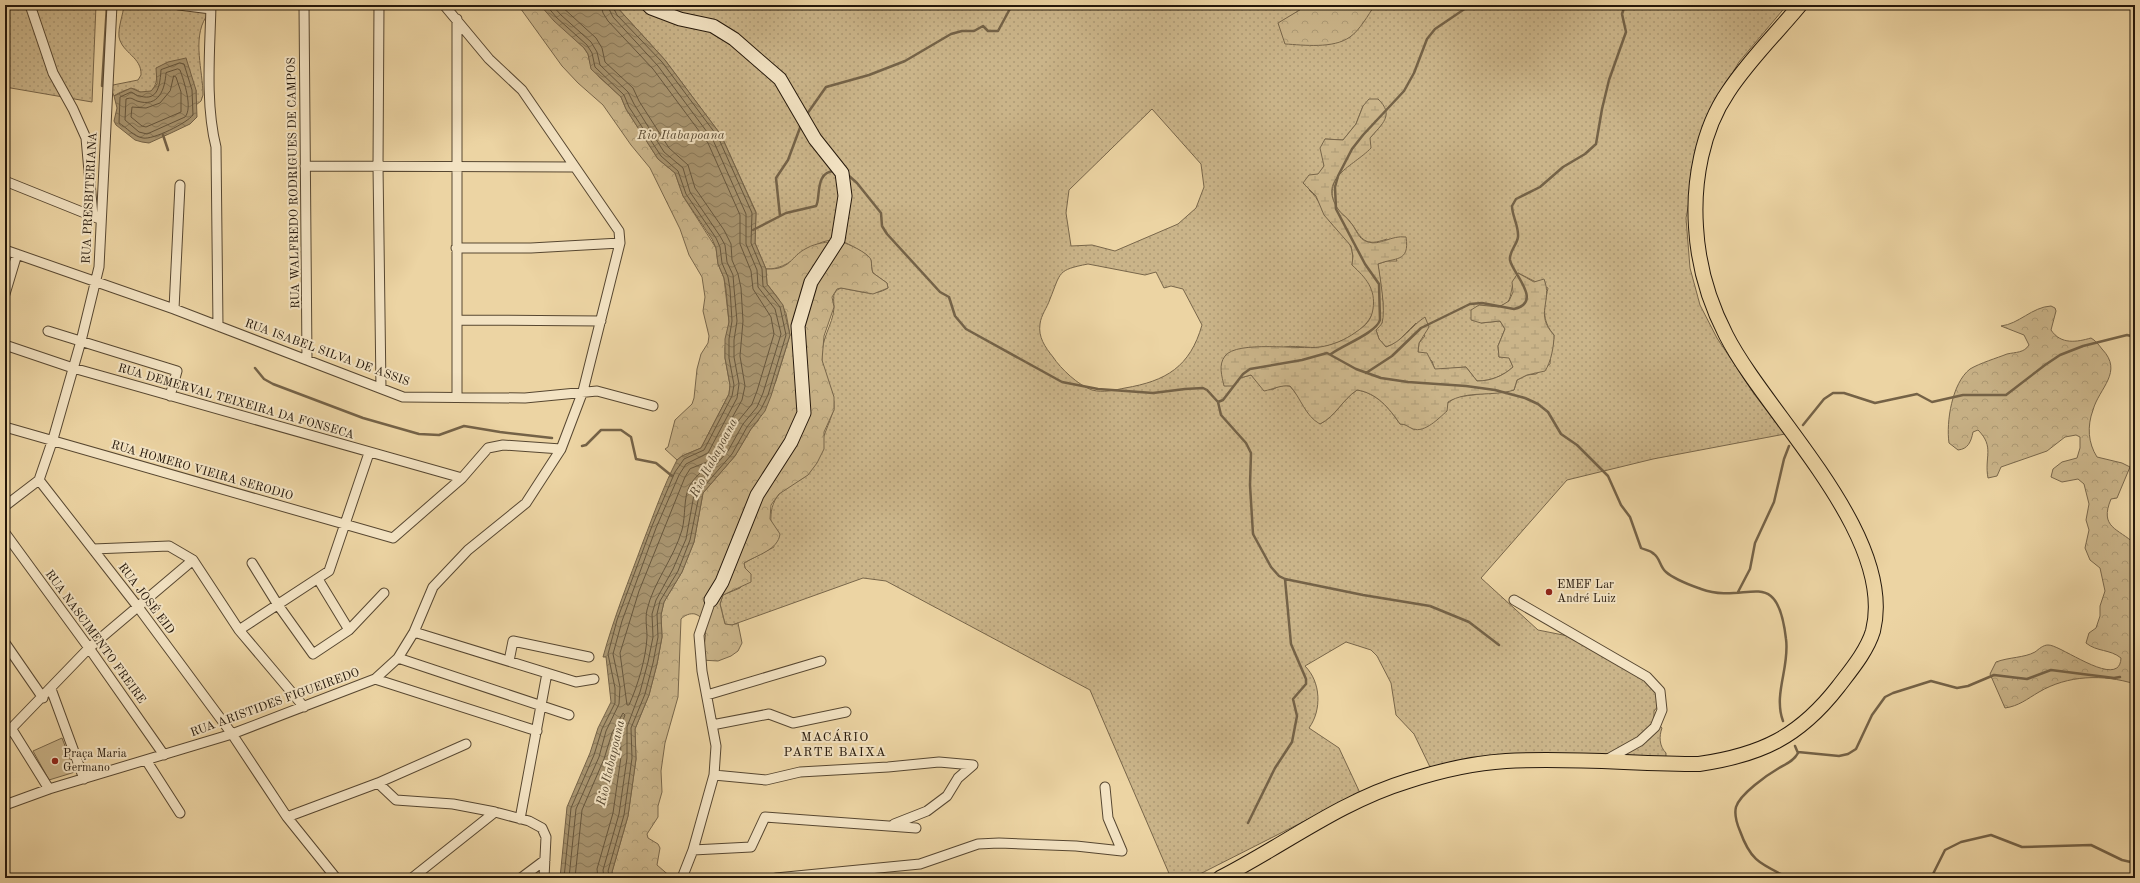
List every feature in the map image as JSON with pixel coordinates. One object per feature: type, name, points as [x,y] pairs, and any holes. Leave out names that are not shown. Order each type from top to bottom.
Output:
[{"type":"main road","points":[[1220,878],[1341,809],[1407,781],[1448,770],[1504,761],[1562,760],[1699,764],[1740,757],[1766,748],[1803,724],[1822,707],[1857,662],[1872,633],[1876,614],[1871,575],[1862,546],[1832,489],[1727,337],[1709,296],[1697,239],[1696,204],[1700,166],[1711,125],[1727,93],[1752,60],[1800,5]]},
{"type":"street","points":[[30,5],[53,73],[73,109],[86,138],[93,216]]},
{"type":"street","name":"RUA PRESBITERIANA","points":[[39,480],[53,439],[81,341],[99,267],[112,5]]},
{"type":"street","points":[[179,5],[211,7],[210,70],[212,130],[216,147],[218,326]]},
{"type":"street","name":"RUA WALFREDO RODRIGUES DE CAMPOS","points":[[304,5],[307,360]]},
{"type":"street","points":[[379,5],[378,166],[381,388]]},
{"type":"street","points":[[444,5],[489,59],[522,90],[618,231],[620,243],[531,248],[456,248]]},
{"type":"street","points":[[648,5],[651,8],[680,19],[713,26],[734,39],[780,79],[815,139],[842,173],[845,196],[838,240],[811,282],[798,326],[804,413],[791,442],[757,495],[722,582],[711,600],[699,635],[716,746],[714,775],[693,850],[682,878]]},
{"type":"street","points":[[457,19],[457,397]]},
{"type":"street","points":[[305,166],[575,167]]},
{"type":"street","points":[[5,181],[102,221]]},
{"type":"street","points":[[174,308],[180,186]]},
{"type":"street","name":"RUA ARISTIDES FIGUEIREDO","points":[[5,805],[49,789],[232,734],[375,679],[398,658],[414,632],[433,587],[468,550],[526,503],[561,449],[583,391],[620,243]]},
{"type":"street","name":"RUA ISABEL SILVA DE ASSIS","points":[[5,250],[174,308],[403,397],[525,398],[583,391],[597,391],[653,406]]},
{"type":"street","points":[[5,294],[17,254]]},
{"type":"street","points":[[457,320],[600,321]]},
{"type":"street","points":[[48,331],[177,371],[170,396]]},
{"type":"street","name":"RUA DEMERVAL TEIXEIRA DA FONSECA","points":[[5,345],[73,368],[369,453],[462,478]]},
{"type":"street","name":"RUA HOMERO VIEIRA SERODIO","points":[[5,426],[393,538],[462,478]]},
{"type":"street","points":[[462,478],[488,448],[503,444],[561,449]]},
{"type":"street","points":[[239,630],[318,579],[328,570],[369,453]]},
{"type":"street","points":[[5,506],[39,480]]},
{"type":"street","name":"RUA JOSÉ EID","points":[[39,480],[138,607],[232,734],[287,817],[336,878]]},
{"type":"street","name":"RUA NASCIMENTO FREIRE","points":[[5,533],[89,648],[164,755]]},
{"type":"street","points":[[93,549],[168,546],[193,560],[239,630],[304,707]]},
{"type":"street","points":[[49,789],[8,732],[43,698],[89,648],[193,560]]},
{"type":"street","points":[[252,563],[278,605],[312,654],[349,630],[384,593]]},
{"type":"street","points":[[318,579],[349,630]]},
{"type":"street","points":[[1514,600],[1647,677],[1660,691],[1662,710],[1655,727],[1640,741],[1602,762]]},
{"type":"street","points":[[414,632],[576,682],[594,679]]},
{"type":"street","points":[[509,661],[513,642],[588,657]]},
{"type":"street","points":[[5,643],[43,698]]},
{"type":"street","points":[[398,658],[569,715]]},
{"type":"street","points":[[707,695],[821,661]]},
{"type":"street","points":[[520,819],[547,673]]},
{"type":"street","points":[[375,679],[537,731]]},
{"type":"street","points":[[51,689],[84,779]]},
{"type":"street","points":[[712,725],[769,714],[793,723],[846,712]]},
{"type":"street","points":[[287,817],[378,783],[466,744]]},
{"type":"street","points":[[146,760],[180,813]]},
{"type":"street","points":[[714,775],[766,780],[800,772],[939,762],[973,765],[958,778],[947,796],[927,811],[893,825]]},
{"type":"street","points":[[378,783],[396,800],[453,804],[495,812],[520,819],[542,828],[546,837],[544,878]]},
{"type":"street","points":[[776,878],[920,864],[978,844],[999,842],[1122,851],[1108,818],[1105,787]]},
{"type":"street","points":[[412,878],[495,812]]},
{"type":"street","points":[[693,850],[751,847],[765,817],[893,825],[916,828]]},
{"type":"street","points":[[521,878],[545,860]]},
{"type":"green space","points":[[5,5],[96,5],[92,102],[5,87]]},
{"type":"green space","points":[[124,5],[220,5],[207,15],[202,26],[199,55],[203,95],[201,101],[196,105],[196,90],[157,73],[152,91],[145,93],[135,89],[130,89],[114,96],[111,89],[113,85],[138,80],[141,75],[138,64],[124,47],[119,37],[119,29]]},
{"type":"green space","points":[[518,5],[540,5],[584,48],[588,54],[590,63],[599,77],[621,97],[626,109],[658,159],[675,173],[683,196],[716,248],[718,264],[724,278],[729,322],[725,358],[730,385],[729,394],[701,448],[682,456],[677,460],[665,449],[668,447],[675,420],[692,404],[697,369],[701,354],[708,343],[709,336],[703,311],[705,297],[702,277],[689,255],[680,229],[650,168],[631,145],[603,105],[578,83],[562,66]]},
{"type":"green space","points":[[615,5],[1308,5],[1278,24],[1333,43],[1350,37],[1375,5],[1787,5],[1739,62],[1718,97],[1690,197],[1686,218],[1690,268],[1700,305],[1717,338],[1754,394],[1785,434],[1653,459],[1567,480],[1481,578],[1538,630],[1573,637],[1657,686],[1659,705],[1654,711],[1654,719],[1662,728],[1660,741],[1666,753],[1666,758],[1430,767],[1414,734],[1396,715],[1391,683],[1377,656],[1371,650],[1346,642],[1305,666],[1314,680],[1318,696],[1316,713],[1309,728],[1339,748],[1360,793],[1192,878],[1171,878],[1090,690],[886,581],[863,578],[732,625],[725,624],[720,604],[723,595],[740,588],[751,574],[745,568],[744,563],[774,547],[771,515],[775,500],[786,488],[802,479],[809,472],[833,412],[833,396],[823,367],[822,353],[833,314],[834,293],[841,288],[871,293],[888,288],[887,283],[873,273],[871,261],[868,257],[852,246],[839,241],[828,241],[817,244],[788,263],[777,268],[766,269],[755,243],[756,212],[721,135],[665,60]],"holes":[[[1363,106],[1382,124],[1337,177],[1333,186],[1332,195],[1338,210],[1350,221],[1358,234],[1369,242],[1387,239],[1397,261],[1387,261],[1378,264],[1383,303],[1382,323],[1376,330],[1379,339],[1386,347],[1396,343],[1416,323],[1425,336],[1419,343],[1418,352],[1432,361],[1435,370],[1466,367],[1477,381],[1496,377],[1513,367],[1509,357],[1499,357],[1498,346],[1505,329],[1500,321],[1481,323],[1479,305],[1492,306],[1507,303],[1518,273],[1548,288],[1545,301],[1545,319],[1554,335],[1550,364],[1536,374],[1527,375],[1517,380],[1514,390],[1456,397],[1413,429],[1405,424],[1400,424],[1382,402],[1371,394],[1357,390],[1347,398],[1326,421],[1320,424],[1290,386],[1281,385],[1272,390],[1251,375],[1240,378],[1282,348],[1290,346],[1322,347],[1346,339],[1365,324],[1372,315],[1375,304],[1374,293],[1368,280],[1352,265],[1353,258],[1349,243],[1331,223],[1316,197],[1309,190],[1324,166],[1325,139],[1343,140],[1356,124]],[[1152,109],[1201,164],[1204,187],[1196,208],[1178,224],[1115,251],[1092,245],[1071,246],[1066,213],[1069,190]],[[1088,264],[1145,275],[1156,272],[1164,288],[1171,286],[1183,289],[1202,325],[1191,352],[1174,370],[1153,381],[1140,385],[1109,391],[1100,391],[1092,390],[1081,384],[1060,367],[1047,349],[1040,333],[1042,318],[1059,278],[1065,271]]]},
{"type":"green space","points":[[1308,5],[1375,5],[1357,30],[1343,41],[1327,45],[1285,44],[1278,23]]},
{"type":"green space","points":[[1369,99],[1378,99],[1383,105],[1386,110],[1385,119],[1370,138],[1371,148],[1340,174],[1332,189],[1333,198],[1338,209],[1364,241],[1377,243],[1395,238],[1406,237],[1406,251],[1400,258],[1378,264],[1383,311],[1382,323],[1376,330],[1379,339],[1386,347],[1392,345],[1425,317],[1429,327],[1419,343],[1418,352],[1427,353],[1435,369],[1466,367],[1477,381],[1492,379],[1501,375],[1513,367],[1509,358],[1499,357],[1498,346],[1505,329],[1500,321],[1481,323],[1471,320],[1471,310],[1479,305],[1499,307],[1509,301],[1513,292],[1512,282],[1518,273],[1534,282],[1544,279],[1547,294],[1544,314],[1545,320],[1554,335],[1552,354],[1545,371],[1527,375],[1517,380],[1514,390],[1456,398],[1448,402],[1447,411],[1436,421],[1427,427],[1418,430],[1400,424],[1382,402],[1371,394],[1357,390],[1347,398],[1326,421],[1320,424],[1307,412],[1290,386],[1264,391],[1251,375],[1240,378],[1234,386],[1224,386],[1222,374],[1221,367],[1223,359],[1232,351],[1242,348],[1255,347],[1310,348],[1325,346],[1339,342],[1348,337],[1368,322],[1372,313],[1374,302],[1369,284],[1352,265],[1353,256],[1351,246],[1324,215],[1316,196],[1303,183],[1309,175],[1318,174],[1324,166],[1320,148],[1325,139],[1343,140],[1356,124],[1363,106]]},
{"type":"green space","points":[[838,241],[846,243],[866,254],[871,260],[873,273],[887,283],[888,288],[873,294],[841,288],[837,289],[832,297],[834,307],[824,336],[822,360],[834,397],[834,410],[824,432],[824,449],[817,463],[808,475],[779,494],[771,505],[770,519],[780,534],[778,540],[771,548],[744,563],[745,568],[751,574],[751,582],[723,595],[720,604],[725,624],[732,625],[738,623],[742,643],[738,651],[731,656],[718,661],[701,660],[706,634],[704,622],[701,617],[695,614],[684,616],[681,619],[678,697],[665,743],[661,771],[662,792],[658,806],[658,817],[647,834],[648,838],[658,844],[660,848],[657,865],[672,878],[614,878],[612,872],[628,816],[636,759],[635,729],[649,695],[657,664],[662,637],[661,615],[664,602],[682,572],[694,542],[703,493],[735,456],[751,429],[758,421],[776,381],[790,335],[786,313],[778,298],[767,284],[766,269],[774,269],[786,265],[810,246]]},
{"type":"green space","points":[[2051,306],[2055,308],[2056,311],[2051,330],[2055,335],[2064,340],[2070,341],[2080,341],[2091,338],[2098,344],[2108,357],[2111,365],[2108,380],[2096,402],[2091,416],[2089,434],[2097,457],[2122,463],[2130,467],[2117,498],[2111,499],[2107,516],[2112,526],[2135,544],[2135,684],[2111,679],[2074,679],[2050,686],[2019,704],[2005,708],[1990,674],[1996,662],[2031,654],[2046,645],[2055,647],[2089,664],[2111,670],[2118,667],[2121,658],[2086,643],[2089,633],[2096,628],[2100,616],[2100,606],[2105,591],[2100,568],[2090,560],[2085,548],[2089,530],[2086,520],[2089,504],[2084,484],[2078,479],[2062,482],[2051,477],[2053,469],[2062,462],[2077,458],[2080,448],[2080,437],[2076,435],[2065,437],[2047,451],[2001,467],[1997,476],[1988,478],[1988,447],[1983,436],[1978,430],[1973,432],[1967,447],[1958,450],[1949,443],[1948,425],[1952,403],[1964,375],[1970,369],[1979,365],[2007,354],[2025,350],[2029,345],[2024,335],[2001,326],[2008,325],[2038,309]]},
{"type":"green space","name":"Praça Maria Germano","points":[[62,738],[75,772],[49,780],[33,751]]},
{"type":"water","name":"Rio Itabapoana","points":[[540,5],[615,5],[665,60],[721,135],[756,213],[755,243],[766,269],[767,284],[783,305],[790,335],[765,411],[751,429],[735,456],[703,493],[694,542],[682,572],[664,602],[661,615],[662,637],[657,664],[649,695],[635,729],[636,759],[628,816],[612,872],[614,878],[560,878],[567,807],[590,753],[598,728],[611,702],[606,657],[603,657],[622,599],[667,480],[677,460],[682,456],[701,448],[729,394],[730,385],[725,358],[725,339],[729,322],[724,278],[718,264],[716,248],[712,239],[683,196],[675,173],[658,159],[626,109],[621,97],[591,69],[588,54],[584,48],[554,21]]},
{"type":"water","points":[[186,58],[196,90],[197,117],[190,124],[149,143],[135,140],[116,125],[114,121],[117,108],[114,96],[131,88],[140,92],[151,91],[157,84],[156,68],[168,62]]},
{"type":"waterway","points":[[102,86],[107,5]]},
{"type":"waterway","points":[[807,114],[826,87],[869,75],[905,61],[951,34],[962,31],[974,31],[983,26],[988,31],[998,31],[1012,5]]},
{"type":"waterway","points":[[1331,354],[1372,330],[1380,320],[1379,284],[1365,264],[1336,209],[1335,187],[1338,176],[1352,149],[1404,91],[1414,73],[1427,39],[1435,29],[1466,8],[1476,5]]},
{"type":"waterway","points":[[1366,373],[1392,356],[1421,328],[1470,304],[1482,303],[1514,309],[1523,305],[1526,300],[1524,287],[1510,260],[1518,237],[1512,206],[1516,199],[1540,187],[1563,167],[1585,154],[1596,144],[1609,80],[1626,32],[1622,14],[1625,5]]},
{"type":"waterway","points":[[780,216],[776,178],[788,160],[801,125]]},
{"type":"waterway","points":[[163,135],[168,150]]},
{"type":"waterway","points":[[753,230],[786,213],[816,206],[821,180],[828,172],[835,171]]},
{"type":"waterway","points":[[848,175],[857,183],[881,213],[882,226],[887,234],[940,292],[949,297],[955,316],[966,329],[1062,382],[1098,389],[1153,393],[1185,389],[1203,388],[1207,390],[1218,402],[1221,415],[1246,443],[1251,453],[1250,485],[1253,534],[1271,567],[1279,576],[1285,579],[1363,595],[1430,606],[1469,622],[1499,645]]},
{"type":"waterway","points":[[1803,425],[1824,399],[1833,393],[1844,393],[1875,403],[1917,394],[1932,402],[1963,395],[2006,395],[2060,355],[2083,346],[2127,335],[2135,337]]},
{"type":"waterway","points":[[1218,402],[1223,400],[1243,374],[1250,369],[1302,360],[1327,353],[1356,369],[1381,378],[1495,390],[1525,398],[1538,404],[1548,412],[1561,434],[1577,445],[1608,476],[1621,505],[1630,517],[1641,548],[1656,556],[1662,568],[1666,572],[1678,580],[1701,589],[1718,593],[1758,592],[1768,594],[1776,601],[1782,615],[1787,649],[1780,701],[1780,711],[1783,721]]},
{"type":"waterway","points":[[255,368],[264,379],[273,384],[363,418],[419,434],[439,435],[464,426],[552,438]]},
{"type":"waterway","points":[[582,446],[586,445],[601,430],[621,430],[631,437],[636,459],[656,463],[672,476]]},
{"type":"waterway","points":[[1738,592],[1750,569],[1755,543],[1774,502],[1784,459],[1789,446]]},
{"type":"waterway","points":[[1248,823],[1275,768],[1292,742],[1297,716],[1293,699],[1306,684],[1306,679],[1291,644],[1285,579]]},
{"type":"waterway","points":[[1798,752],[1839,756],[1848,754],[1856,749],[1872,715],[1885,697],[1931,681],[1957,688],[1968,686],[1994,675],[2027,679],[2051,670],[2114,678],[2120,677]]},
{"type":"waterway","points":[[1789,878],[1764,865],[1753,856],[1744,841],[1736,819],[1735,810],[1743,796],[1754,785],[1794,758],[1798,753],[1795,746]]},
{"type":"waterway","points":[[1931,878],[1945,850],[1961,842],[1991,835],[2022,847],[2091,845],[2122,860],[2135,863]]},
{"type":"waterway","points":[[1869,878],[1881,876],[1891,878]]},
{"type":"place","name":"EMEF Lar André Luiz","points":[[1549,592]]},
{"type":"place","name":"Praça Maria Germano","points":[[55,761]]},
{"type":"district","name":"MACÁRIO PARTE BAIXA","points":[[835,744]]}]
